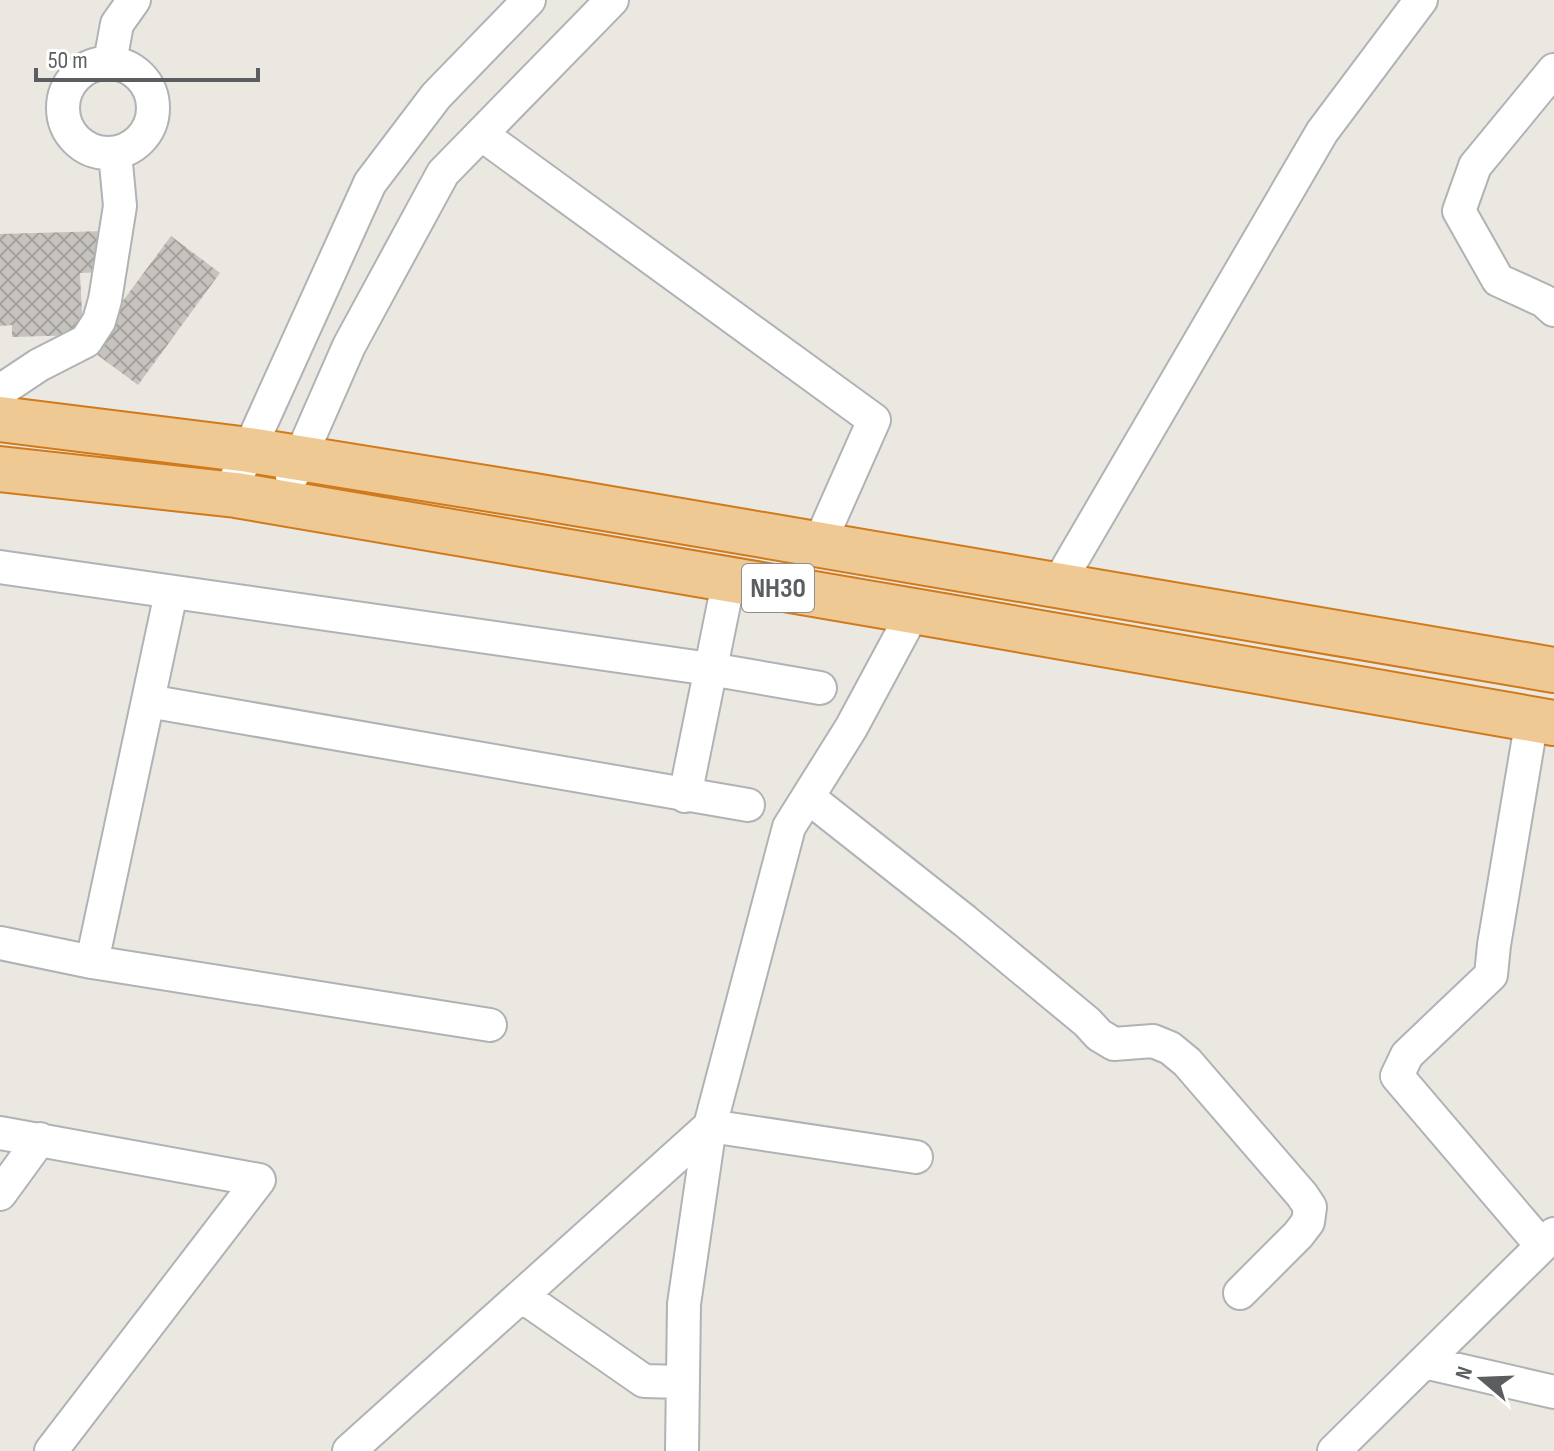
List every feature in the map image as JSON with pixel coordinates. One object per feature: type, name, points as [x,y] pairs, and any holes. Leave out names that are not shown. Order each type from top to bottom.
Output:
[{"type":"highway","name":"NH30","points":[[0,419],[299,458],[1554,670]]},
{"type":"highway","name":"NH30","points":[[0,469],[229,494],[1543,721]]},
{"type":"street","points":[[110,62],[117,24],[134,0]]},
{"type":"street","points":[[229,494],[370,183],[436,96],[529,0]]},
{"type":"street","points":[[283,503],[299,458],[349,346],[443,173],[612,0]]},
{"type":"street","points":[[1058,584],[1322,132],[1421,0]]},
{"type":"street","points":[[110,62],[129,67],[143,79],[152,96],[153,115],[146,133],[132,146],[115,153],[95,152],[79,143],[67,129],[62,110],[65,91],[75,75],[92,65],[110,62]]},
{"type":"street","points":[[1551,300],[1498,280],[1459,211],[1475,166],[1554,70]]},
{"type":"street","points":[[481,134],[874,420],[819,544]]},
{"type":"street","points":[[0,391],[39,365],[86,341],[99,321],[120,206],[115,153]]},
{"type":"street","points":[[0,567],[710,669],[820,688]]},
{"type":"street","points":[[685,796],[729,579]]},
{"type":"street","points":[[92,962],[171,593]]},
{"type":"street","points":[[682,1451],[684,1304],[710,1126],[789,827],[851,728],[914,611]]},
{"type":"street","points":[[148,701],[748,805]]},
{"type":"street","points":[[1334,1451],[1548,1240],[1397,1076],[1407,1055],[1491,975],[1494,945],[1543,721]]},
{"type":"street","points":[[808,797],[965,921],[1099,1035],[1114,1044],[1153,1041],[1170,1048],[1187,1062],[1310,1207],[1308,1222],[1298,1235],[1240,1293]]},
{"type":"street","points":[[0,943],[92,962],[490,1025]]},
{"type":"street","points":[[710,1126],[916,1157]]},
{"type":"street","points":[[349,1451],[710,1126]]},
{"type":"street","points":[[0,1133],[259,1180],[51,1451]]},
{"type":"street","points":[[0,1194],[40,1139]]},
{"type":"street","points":[[522,1296],[644,1381],[683,1382]]},
{"type":"street","points":[[1424,1362],[1554,1392]]},
{"type":"building","points":[[106,231],[107,272],[80,273],[83,335],[12,337],[12,325],[0,326],[0,234]]},
{"type":"building","points":[[171,236],[220,273],[138,385],[88,348]]}]
